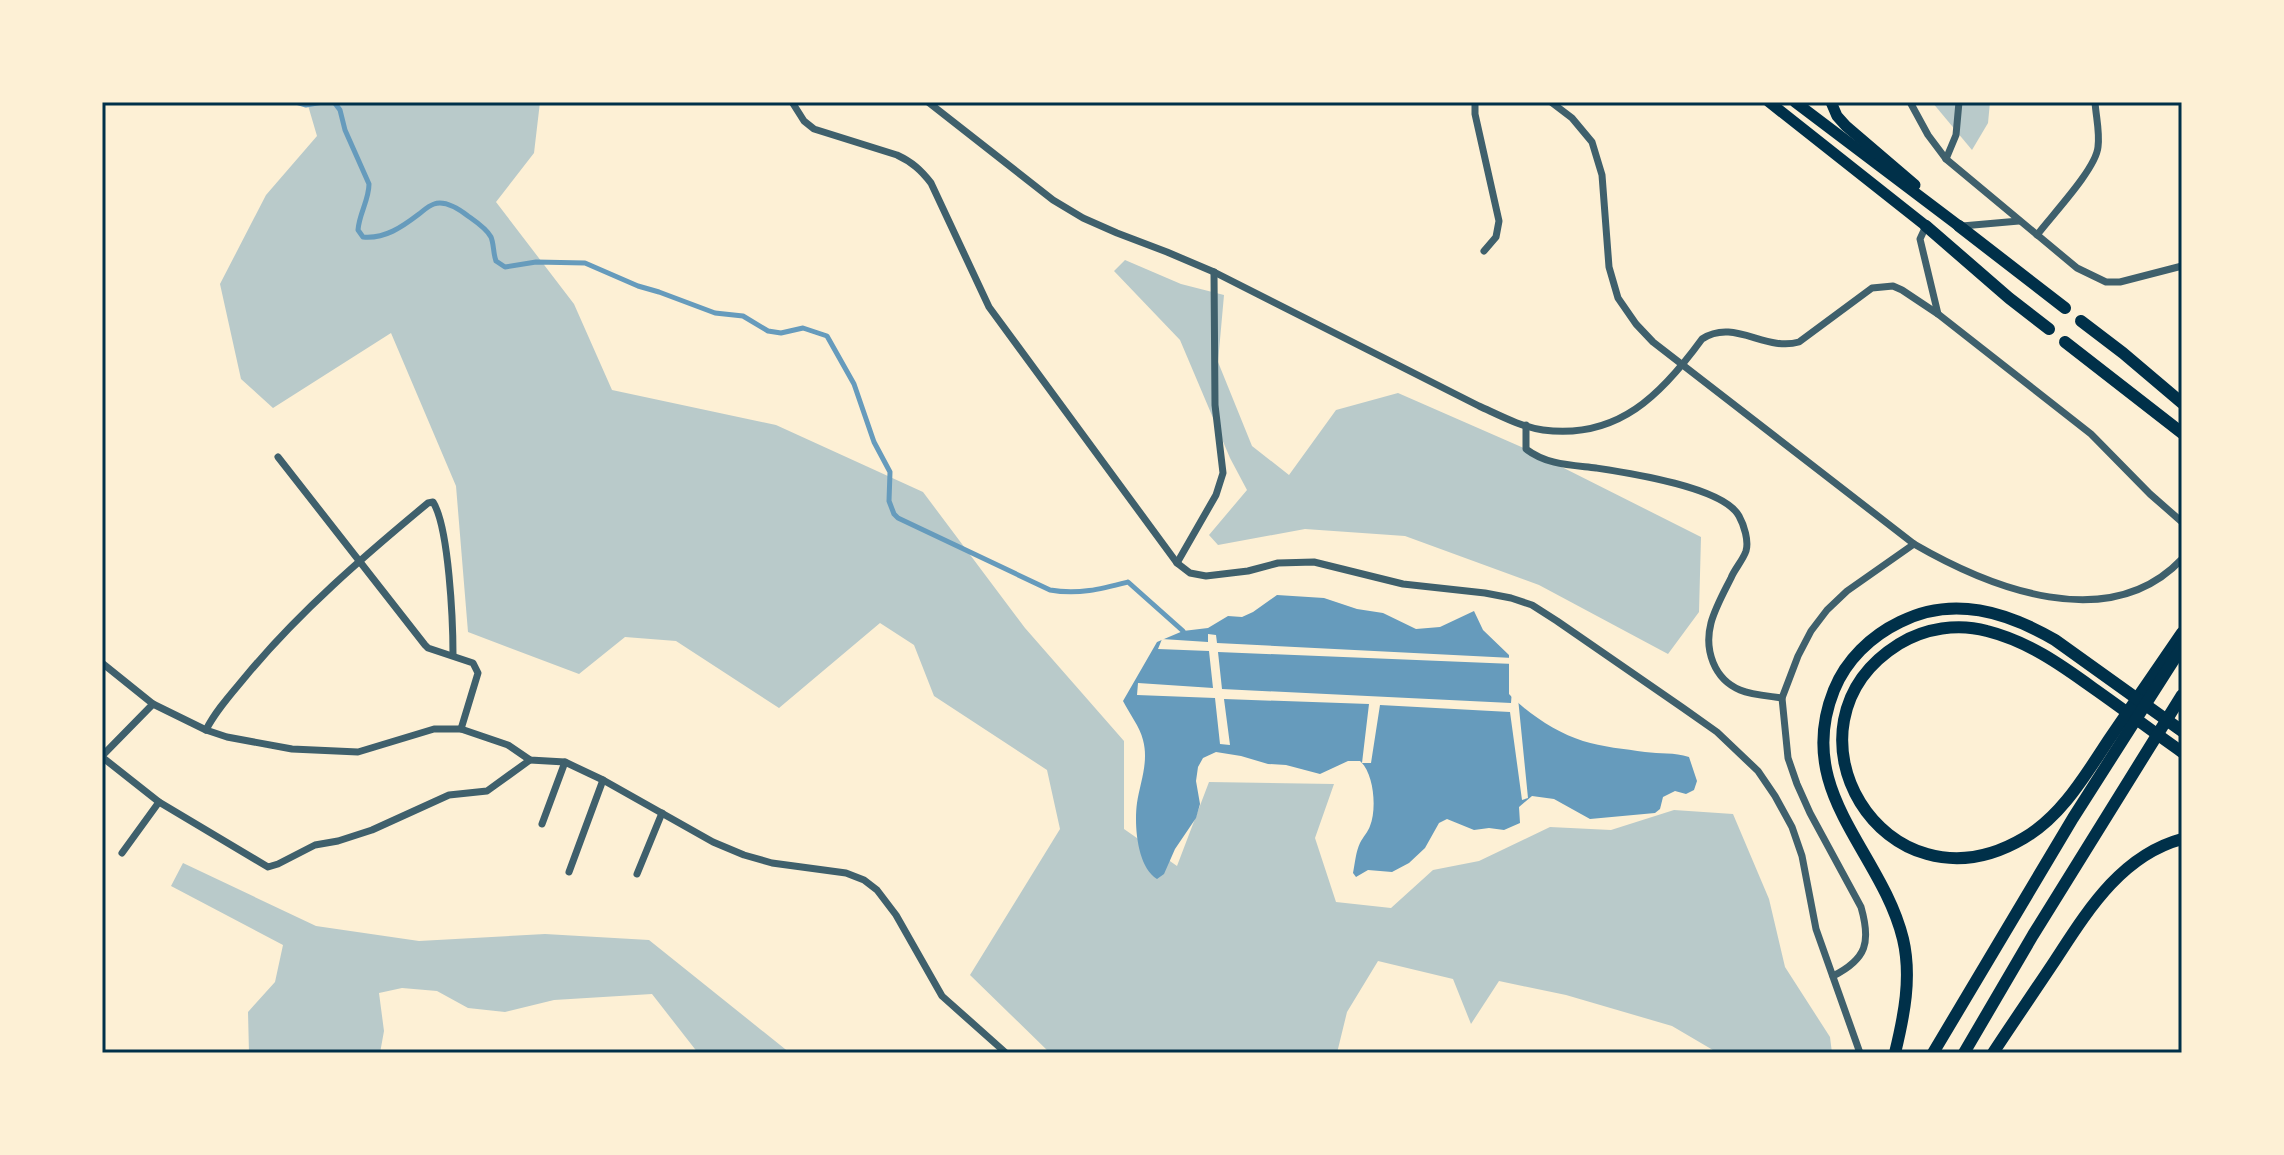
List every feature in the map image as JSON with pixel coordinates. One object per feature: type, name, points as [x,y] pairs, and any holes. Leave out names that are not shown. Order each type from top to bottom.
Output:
[{"type":"highway","points":[[1769,102],[1926,226],[2049,329]]},
{"type":"highway","points":[[1795,102],[2065,308]]},
{"type":"highway","points":[[1831,102],[1846,126],[1959,226]]},
{"type":"highway","points":[[2081,321],[2182,403]]},
{"type":"highway","points":[[2065,342],[2182,433]]},
{"type":"highway","points":[[1895,1053],[1906,994],[1903,941],[1887,897],[1836,803],[1825,763],[1828,704],[1845,670],[1863,648],[1884,630],[1920,613],[1958,607],[1996,613],[2036,628],[2182,731]]},
{"type":"highway","points":[[2182,633],[2089,769],[2058,809],[2024,838],[1984,855],[1937,857],[1917,851],[1882,831],[1860,805],[1852,789],[1846,771],[1843,741],[1853,695],[1862,678],[1889,651],[1923,633],[1963,627],[2003,635],[2045,654],[2105,696],[2182,752]]},
{"type":"highway","points":[[1933,1053],[2065,831],[2182,647]]},
{"type":"highway","points":[[1964,1053],[2033,935],[2182,695]]},
{"type":"highway","points":[[1993,1053],[2100,896],[2133,863],[2149,852],[2182,839]]},
{"type":"street","points":[[792,102],[804,121],[814,129],[897,155],[920,169],[931,183],[989,307],[1177,563],[1190,573],[1206,576],[1248,571],[1278,563],[1314,562],[1403,584],[1511,598],[1532,605],[1717,732],[1758,771],[1775,796],[1797,842],[1816,929],[1860,1053]]},
{"type":"street","points":[[928,102],[1053,200],[1083,218],[1214,272],[1468,401],[1542,430],[1575,430],[1616,419],[1649,400],[1683,365],[1702,339],[1720,331],[1779,345],[1799,342],[1872,288],[1893,286],[1938,314],[2091,434],[2182,522]]},
{"type":"street","points":[[1475,102],[1499,221],[1496,237],[1484,251]]},
{"type":"street","points":[[1551,102],[1584,130],[1598,157],[1609,267],[1618,298],[1636,324],[1653,342],[1914,544],[1983,579],[2029,593],[2081,600],[2123,594],[2161,577],[2182,559]]},
{"type":"street","points":[[1910,102],[1928,135],[1946,159],[2077,268],[2106,282],[2120,282],[2182,266]]},
{"type":"street","points":[[1946,159],[1956,135],[1959,102]]},
{"type":"street","points":[[2037,235],[2095,159],[2098,148],[2095,102]]},
{"type":"street","points":[[1959,226],[2019,221]]},
{"type":"street","points":[[1926,226],[1920,239],[1938,314]]},
{"type":"street","points":[[1177,563],[1216,495],[1223,473],[1215,405],[1214,272]]},
{"type":"street","points":[[1526,425],[1526,449],[1546,461],[1677,484],[1719,497],[1734,509],[1744,527],[1746,551],[1711,622],[1711,658],[1720,676],[1742,691],[1782,698]]},
{"type":"street","points":[[278,457],[428,648],[473,663],[478,673],[461,729]]},
{"type":"street","points":[[206,730],[260,659],[360,560],[433,502],[439,517],[446,560],[453,655]]},
{"type":"street","points":[[1833,976],[1847,969],[1865,948],[1865,921],[1861,907],[1797,784],[1788,758],[1782,698],[1798,656],[1827,610],[1847,591],[1914,544]]},
{"type":"street","points":[[102,663],[153,704],[227,737],[292,749],[358,752],[434,729],[461,729],[508,745],[530,760],[565,762],[713,842],[744,855],[772,863],[846,873],[864,880],[877,890],[896,915],[942,996],[1006,1053]]},
{"type":"street","points":[[153,704],[102,757],[159,802],[268,867],[315,845],[372,830],[449,795],[487,791],[530,760]]},
{"type":"street","points":[[542,824],[565,762]]},
{"type":"street","points":[[569,872],[603,780]]},
{"type":"street","points":[[122,853],[159,802]]},
{"type":"street","points":[[637,874],[662,813]]},
{"type":"shaded area","points":[[307,102],[540,102],[534,153],[496,202],[574,304],[612,390],[776,425],[923,492],[1025,628],[1124,741],[1124,829],[1177,866],[1209,782],[1334,784],[1315,838],[1336,902],[1391,908],[1433,870],[1479,861],[1550,827],[1611,830],[1674,810],[1733,814],[1769,899],[1785,967],[1830,1037],[1832,1053],[1718,1053],[1672,1026],[1566,995],[1499,981],[1471,1024],[1453,979],[1378,961],[1347,1012],[1337,1053],[1050,1053],[970,975],[1060,829],[1047,770],[934,696],[914,645],[880,623],[779,708],[676,641],[625,637],[579,674],[468,632],[456,486],[391,333],[273,408],[241,379],[220,284],[266,195],[317,136]]},
{"type":"shaded area","points":[[1932,102],[1990,102],[1988,123],[1972,150]]},
{"type":"shaded area","points":[[1125,260],[1181,284],[1224,295],[1218,362],[1252,446],[1289,475],[1336,410],[1398,393],[1528,450],[1701,537],[1699,612],[1668,654],[1539,585],[1405,536],[1305,529],[1218,545],[1209,535],[1247,490],[1230,458],[1180,340],[1114,271]]},
{"type":"shaded area","points":[[183,863],[316,926],[419,941],[545,934],[649,940],[790,1053],[698,1053],[652,994],[554,1000],[505,1012],[468,1008],[437,991],[402,988],[379,993],[384,1031],[380,1053],[249,1053],[248,1012],[275,982],[283,945],[171,886]]},
{"type":"water","points":[[1277,595],[1324,598],[1357,609],[1383,613],[1416,629],[1440,627],[1474,611],[1483,630],[1509,655],[1509,694],[1524,708],[1553,728],[1583,741],[1689,757],[1697,781],[1694,790],[1686,794],[1675,791],[1663,797],[1660,809],[1655,813],[1590,819],[1554,799],[1532,796],[1519,807],[1520,823],[1504,830],[1474,830],[1447,819],[1439,823],[1425,848],[1409,863],[1392,872],[1368,870],[1356,877],[1353,873],[1358,850],[1369,828],[1373,810],[1371,782],[1360,761],[1348,761],[1320,774],[1216,752],[1203,758],[1198,767],[1196,781],[1200,804],[1196,818],[1175,849],[1164,874],[1157,879],[1145,865],[1137,834],[1137,803],[1145,748],[1123,701],[1157,642],[1183,631],[1208,628],[1228,616],[1242,617]]},
{"type":"pier","points":[[1208,634],[1216,635],[1217,643],[1513,658],[1514,664],[1218,652],[1222,689],[1511,703],[1513,676],[1528,798],[1522,800],[1510,712],[1380,705],[1371,763],[1362,763],[1369,704],[1224,699],[1230,745],[1220,744],[1215,698],[1137,695],[1138,683],[1213,688],[1209,651],[1158,649],[1162,639],[1208,642]]},
{"type":"waterway","points":[[296,102],[306,105],[323,102]]},
{"type":"waterway","points":[[334,102],[369,184],[358,230],[363,237],[393,231],[430,206],[443,203],[477,222],[486,231],[491,237],[496,261],[505,267],[536,262],[585,263],[638,286],[715,313],[743,316],[768,331],[781,333],[803,328],[827,336],[854,384],[874,442],[890,472],[889,501],[898,518],[1050,590],[1080,592],[1128,582],[1183,631]]}]
